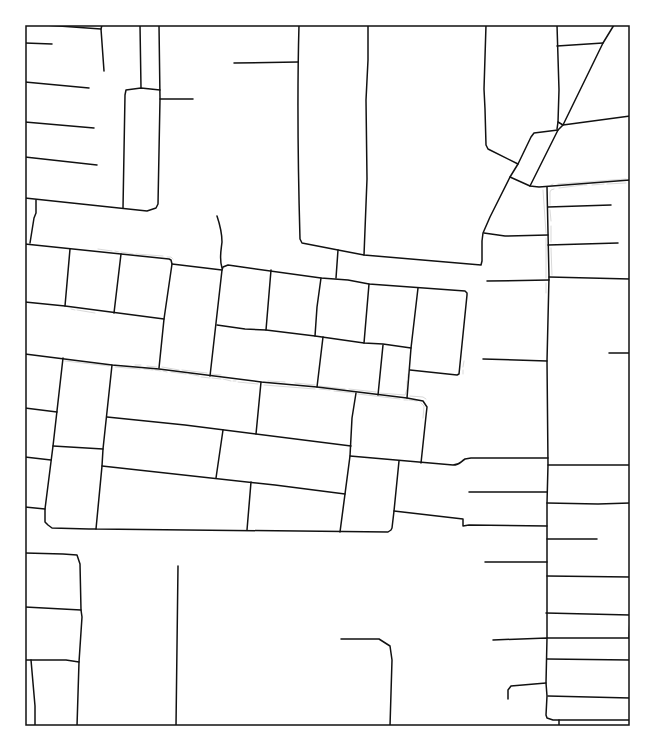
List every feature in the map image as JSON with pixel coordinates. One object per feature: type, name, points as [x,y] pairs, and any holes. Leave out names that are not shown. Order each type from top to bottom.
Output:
[{"type":"street","points":[[45,25],[101,30]]},
{"type":"street","points":[[102,25],[101,30],[104,71]]},
{"type":"street","points":[[140,25],[141,88]]},
{"type":"street","points":[[25,198],[147,211],[156,208],[158,204],[160,25]]},
{"type":"street","points":[[299,25],[300,242],[364,255],[479,266],[481,265],[482,261],[483,233],[531,137],[534,133],[557,130],[563,125],[603,43],[614,25]]},
{"type":"street","points":[[364,255],[367,179],[366,100],[368,25]]},
{"type":"street","points":[[486,25],[484,89],[486,145],[488,149],[518,164]]},
{"type":"street","points":[[530,186],[557,130],[559,90],[557,25]]},
{"type":"street","points":[[25,43],[52,44]]},
{"type":"street","points":[[557,46],[603,43]]},
{"type":"street","points":[[234,63],[298,62]]},
{"type":"street","points":[[25,82],[89,88]]},
{"type":"street","points":[[123,208],[126,90],[141,88],[160,90]]},
{"type":"street","points":[[160,99],[193,99]]},
{"type":"street","points":[[558,122],[563,125],[630,116]]},
{"type":"street","points":[[25,122],[94,128]]},
{"type":"street","points":[[25,158],[97,165]]},
{"type":"street","points":[[510,177],[530,186],[547,187],[630,180]]},
{"type":"street","points":[[547,187],[549,277],[547,361],[548,465],[546,715],[547,718],[554,720],[630,720]]},
{"type":"street","points":[[30,244],[36,212],[36,200]]},
{"type":"street","points":[[548,207],[611,205]]},
{"type":"street","points":[[210,376],[222,269],[220,254],[222,241],[217,216]]},
{"type":"street","points":[[483,233],[505,236],[548,235]]},
{"type":"street","points":[[548,245],[618,243]]},
{"type":"street","points":[[25,244],[171,260],[172,264],[159,369]]},
{"type":"street","points":[[65,306],[70,249]]},
{"type":"street","points":[[336,278],[338,250]]},
{"type":"street","points":[[114,313],[121,254]]},
{"type":"street","points":[[172,264],[222,269],[228,265],[321,278],[336,278],[369,284],[465,291],[467,293],[459,374],[410,370]]},
{"type":"street","points":[[266,330],[271,270]]},
{"type":"street","points":[[549,277],[630,279]]},
{"type":"street","points":[[315,336],[321,278]]},
{"type":"street","points":[[487,281],[548,280]]},
{"type":"street","points":[[364,343],[369,284]]},
{"type":"street","points":[[407,398],[418,288]]},
{"type":"street","points":[[25,302],[164,319]]},
{"type":"street","points":[[216,325],[245,330],[266,330],[411,348]]},
{"type":"street","points":[[317,387],[323,337]]},
{"type":"street","points":[[378,394],[384,344]]},
{"type":"street","points":[[609,353],[630,353]]},
{"type":"street","points":[[25,354],[261,382],[378,394],[423,401],[426,407],[421,463]]},
{"type":"street","points":[[64,358],[45,509],[45,522],[52,528],[390,532],[394,511],[399,461]]},
{"type":"street","points":[[483,360],[547,361]]},
{"type":"street","points":[[96,529],[112,365]]},
{"type":"street","points":[[256,434],[261,382]]},
{"type":"street","points":[[340,532],[350,456],[352,418],[356,392]]},
{"type":"street","points":[[25,408],[57,412]]},
{"type":"street","points":[[107,417],[351,446]]},
{"type":"street","points":[[216,478],[223,430]]},
{"type":"street","points":[[53,446],[103,449]]},
{"type":"street","points":[[350,456],[453,465],[461,464],[465,459],[471,458],[548,458]]},
{"type":"street","points":[[25,457],[51,460]]},
{"type":"street","points":[[548,465],[630,465]]},
{"type":"street","points":[[102,466],[345,494]]},
{"type":"street","points":[[247,530],[251,482]]},
{"type":"street","points":[[469,492],[547,492]]},
{"type":"street","points":[[547,503],[630,503]]},
{"type":"street","points":[[25,507],[45,509]]},
{"type":"street","points":[[394,511],[463,519],[463,526],[547,526]]},
{"type":"street","points":[[547,539],[597,539]]},
{"type":"street","points":[[25,553],[77,555],[80,564],[82,617],[77,726]]},
{"type":"street","points":[[485,562],[547,562]]},
{"type":"street","points":[[176,726],[178,566]]},
{"type":"street","points":[[547,576],[630,577]]},
{"type":"street","points":[[25,607],[81,610]]},
{"type":"street","points":[[546,613],[630,615]]},
{"type":"street","points":[[493,640],[547,638],[630,638],[630,620]]},
{"type":"street","points":[[341,639],[379,640],[390,646],[392,660],[390,726]]},
{"type":"street","points":[[547,659],[630,660]]},
{"type":"street","points":[[25,660],[66,660],[79,662]]},
{"type":"street","points":[[31,660],[36,706],[35,726]]},
{"type":"street","points":[[508,700],[508,690],[511,686],[546,683]]},
{"type":"street","points":[[547,696],[630,698]]},
{"type":"street","points":[[559,720],[559,726]]},
{"type":"waterway","points":[[558,184],[626,179]]},
{"type":"waterway","points":[[607,184],[626,183]]},
{"type":"waterway","points":[[592,185],[604,184]]},
{"type":"waterway","points":[[559,188],[583,185]]},
{"type":"waterway","points":[[550,205],[550,192],[554,189]]},
{"type":"waterway","points":[[543,190],[546,233]]},
{"type":"waterway","points":[[550,210],[551,221]]},
{"type":"waterway","points":[[551,226],[551,242]]},
{"type":"waterway","points":[[546,238],[546,278]]},
{"type":"waterway","points":[[551,248],[552,275]]},
{"type":"waterway","points":[[98,249],[112,251]]},
{"type":"waterway","points":[[115,251],[119,252]]},
{"type":"waterway","points":[[121,252],[133,254]]},
{"type":"waterway","points":[[136,254],[163,256]]},
{"type":"waterway","points":[[167,257],[171,257],[173,259]]},
{"type":"waterway","points":[[546,283],[546,293]]},
{"type":"waterway","points":[[71,309],[75,310]]},
{"type":"waterway","points":[[77,310],[95,313]]},
{"type":"waterway","points":[[65,361],[109,366]]},
{"type":"waterway","points":[[463,367],[464,361]]},
{"type":"waterway","points":[[135,365],[141,365]]},
{"type":"waterway","points":[[147,366],[157,367]]},
{"type":"waterway","points":[[115,367],[140,369]]},
{"type":"waterway","points":[[162,367],[179,370]]},
{"type":"waterway","points":[[144,369],[153,370]]},
{"type":"waterway","points":[[155,370],[161,371]]},
{"type":"waterway","points":[[182,370],[207,373]]},
{"type":"waterway","points":[[163,371],[167,372]]},
{"type":"waterway","points":[[171,372],[186,374]]},
{"type":"waterway","points":[[189,374],[199,376]]},
{"type":"waterway","points":[[211,374],[221,375]]},
{"type":"waterway","points":[[201,377],[210,378]]},
{"type":"waterway","points":[[212,378],[221,379]]},
{"type":"waterway","points":[[223,379],[231,381]]},
{"type":"waterway","points":[[268,381],[285,382]]},
{"type":"waterway","points":[[379,393],[405,395],[407,381]]},
{"type":"waterway","points":[[238,382],[258,384]]},
{"type":"waterway","points":[[295,383],[315,385]]},
{"type":"waterway","points":[[264,385],[315,389]]},
{"type":"waterway","points":[[319,386],[345,389]]},
{"type":"waterway","points":[[319,389],[330,390]]},
{"type":"waterway","points":[[349,389],[376,392]]},
{"type":"waterway","points":[[334,391],[354,393]]},
{"type":"waterway","points":[[358,394],[400,399]]},
{"type":"waterway","points":[[410,396],[423,397],[426,399]]},
{"type":"waterway","points":[[409,400],[417,401]]},
{"type":"waterway","points":[[421,403],[424,406],[423,418]]}]
